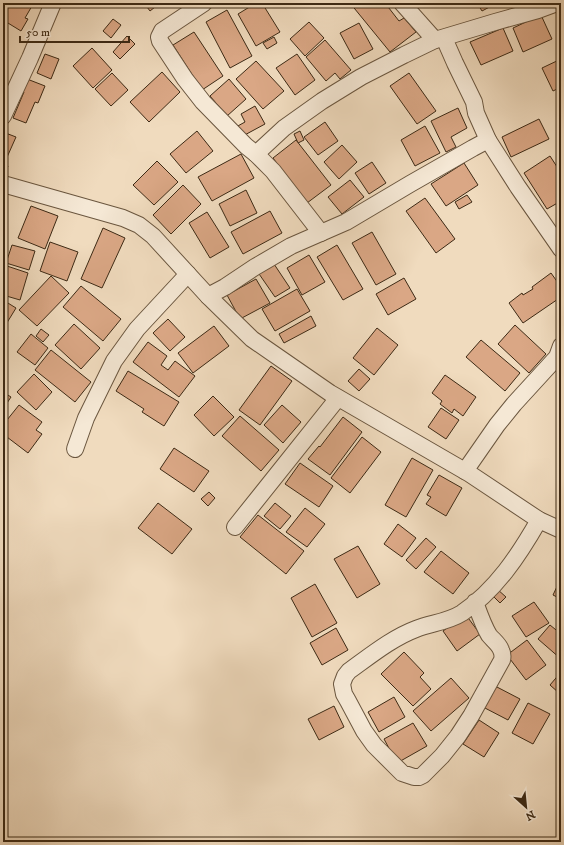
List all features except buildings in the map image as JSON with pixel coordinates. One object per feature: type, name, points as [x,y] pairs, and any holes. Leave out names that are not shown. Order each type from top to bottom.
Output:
[{"type":"street","points":[[3,116],[30,58],[53,3]]},
{"type":"street","points":[[204,3],[162,31],[160,41],[185,79],[203,102],[273,171],[321,233]]},
{"type":"street","points":[[402,3],[439,39],[455,63],[474,102],[476,113],[488,140],[561,250]]},
{"type":"street","points":[[256,154],[284,128],[322,101],[361,77],[439,39],[557,3]]},
{"type":"street","points":[[208,296],[291,246],[346,222],[488,140]]},
{"type":"street","points":[[3,184],[123,218],[139,225],[153,236],[208,296],[252,339],[338,398],[465,471],[539,520],[561,530]]},
{"type":"street","points":[[75,449],[86,418],[114,361],[137,329],[188,274]]},
{"type":"street","points":[[465,471],[496,425],[557,357],[561,346]]},
{"type":"street","points":[[235,527],[338,398]]},
{"type":"street","points":[[475,602],[481,619],[489,634],[502,652],[502,660],[471,716],[458,736],[442,756],[420,777],[414,778],[402,773],[379,749],[364,730],[344,694],[342,687],[343,680],[349,671],[384,646],[403,635],[462,613],[475,602],[486,593],[503,575],[539,520]]}]
